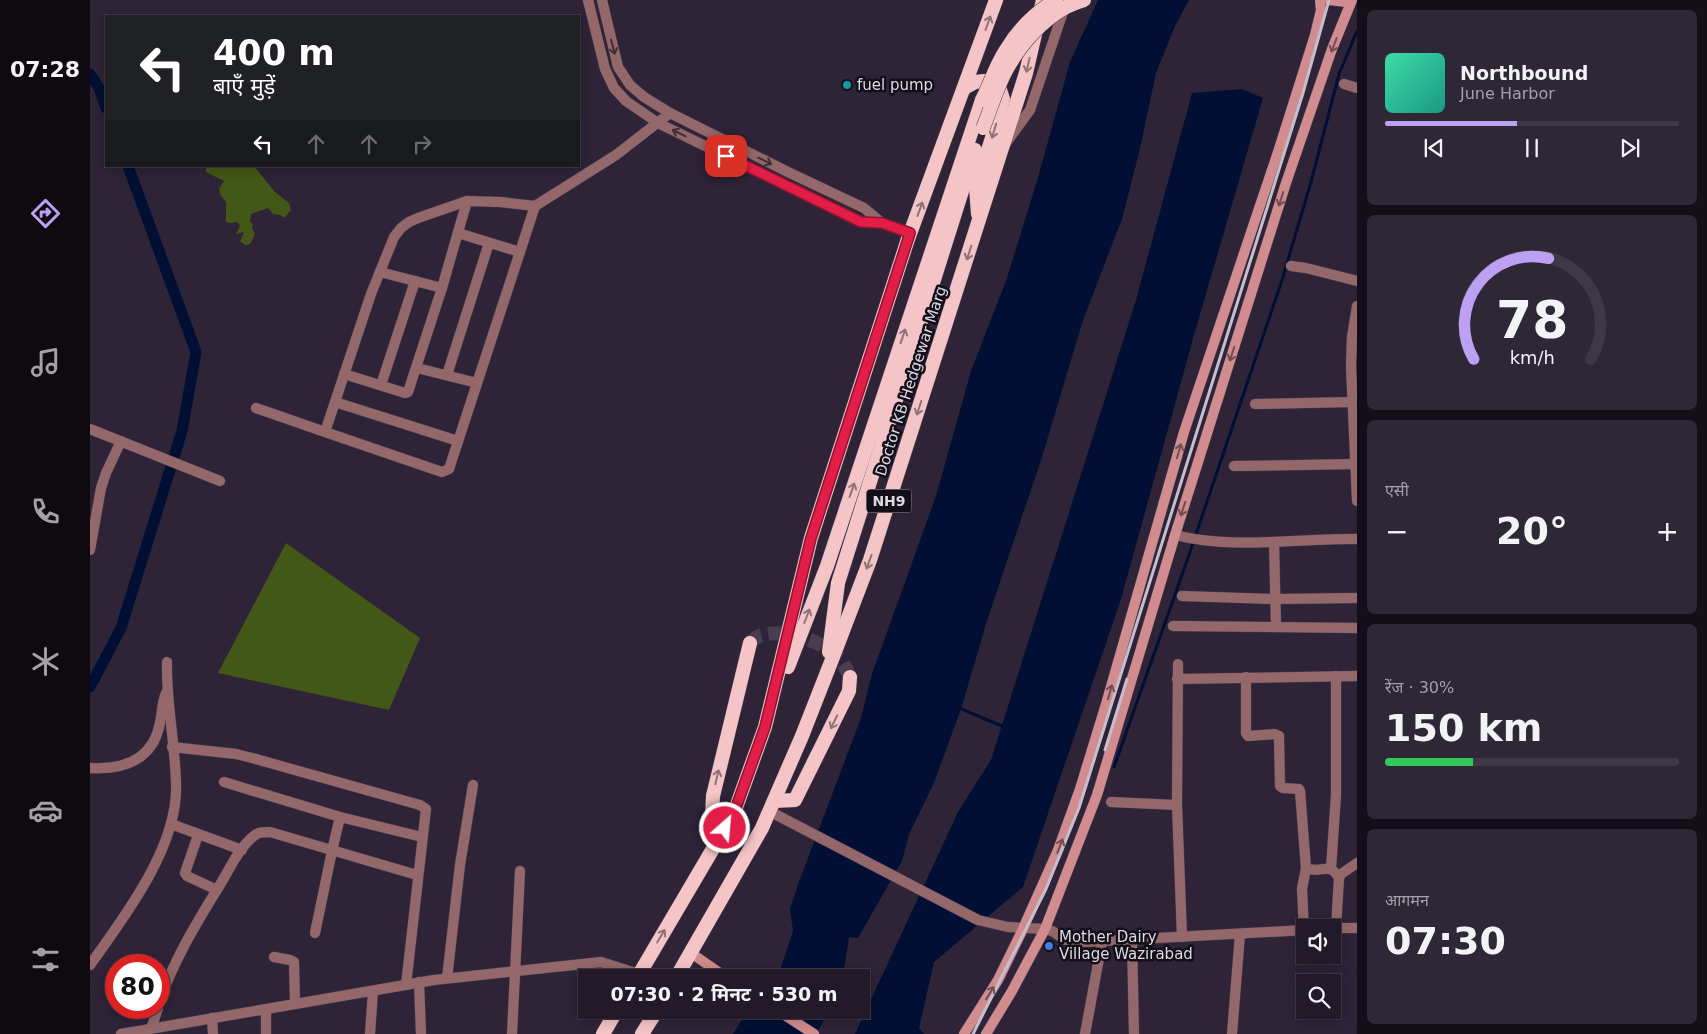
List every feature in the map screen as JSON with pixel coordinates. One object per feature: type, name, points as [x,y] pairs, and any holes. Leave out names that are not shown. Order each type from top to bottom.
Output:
[{"type":"highway","points":[[765,727],[811,538],[910,233],[996,0]]},
{"type":"highway","name":"Doctor KB Hedgewar Marg","points":[[682,969],[762,828],[802,736],[870,560],[1026,73],[1043,0]]},
{"type":"highway","points":[[642,969],[734,813],[836,537],[982,100],[1005,50],[1024,26],[1046,6],[1056,0]]},
{"type":"highway","points":[[826,675],[838,583],[982,128],[1007,69],[1024,45],[1049,19],[1067,6],[1084,0]]},
{"type":"highway","points":[[964,88],[975,82],[984,81],[994,84],[1000,90],[1003,99],[976,187],[979,222]]},
{"type":"highway","points":[[717,842],[712,819],[713,796],[750,643]]},
{"type":"highway","points":[[772,806],[795,800],[849,691],[850,677]]},
{"type":"highway","points":[[603,1034],[612,1019]]},
{"type":"highway","points":[[642,1034],[651,1019]]},
{"type":"main road","points":[[964,1034],[998,980],[1023,928],[1058,850],[1080,789],[1112,685],[1184,432],[1278,152],[1315,35],[1321,10],[1320,0]]},
{"type":"main road","points":[[1329,0],[1346,2],[1351,0]]},
{"type":"main road","points":[[986,1034],[1012,991],[1045,929],[1097,795],[1175,535],[1286,184],[1332,49],[1351,0]]},
{"type":"main road","points":[[691,954],[714,969]]},
{"type":"main road","points":[[791,1019],[814,1034]]},
{"type":"street","points":[[588,0],[605,69],[614,88],[626,101],[658,123],[861,222],[882,223],[910,233]]},
{"type":"street","points":[[602,0],[618,67],[630,85],[644,97],[670,113],[864,208],[882,223]]},
{"type":"street","points":[[1002,149],[1030,110],[1067,0]]},
{"type":"street","points":[[1344,84],[1357,88]]},
{"type":"street","points":[[325,432],[371,294],[394,236],[401,228],[418,218],[467,201],[534,206],[616,155],[670,113]]},
{"type":"street","points":[[344,374],[405,393],[408,392],[442,288],[467,201]]},
{"type":"street","points":[[256,408],[442,472],[449,469],[534,206]]},
{"type":"street","points":[[458,233],[520,252]]},
{"type":"street","points":[[447,375],[488,243]]},
{"type":"street","points":[[1291,266],[1357,281]]},
{"type":"street","points":[[380,272],[442,288]]},
{"type":"street","points":[[381,385],[415,281]]},
{"type":"street","points":[[1357,306],[1352,337],[1357,501]]},
{"type":"street","points":[[417,368],[477,383]]},
{"type":"street","points":[[335,402],[458,441]]},
{"type":"street","points":[[1255,404],[1354,405]]},
{"type":"street","points":[[90,429],[220,481]]},
{"type":"street","points":[[90,550],[101,488],[106,473],[124,442]]},
{"type":"street","points":[[1234,466],[1356,464]]},
{"type":"street","points":[[1175,535],[1194,539],[1274,542],[1357,539]]},
{"type":"street","points":[[1274,542],[1276,627]]},
{"type":"street","points":[[1182,596],[1275,599],[1357,598]]},
{"type":"street","points":[[1173,626],[1357,628]]},
{"type":"street","points":[[90,965],[133,906],[156,864],[171,824],[175,808],[176,784],[167,662]]},
{"type":"street","points":[[1178,664],[1177,805],[1182,937]]},
{"type":"street","points":[[1330,869],[1336,795],[1336,676]]},
{"type":"street","points":[[1177,679],[1357,676]]},
{"type":"street","points":[[1246,678],[1246,733],[1248,736],[1274,734],[1279,736],[1280,786],[1283,788],[1299,789],[1300,791],[1306,868],[1302,889],[1304,919]]},
{"type":"street","points":[[90,768],[104,769],[122,766],[136,760],[147,751],[155,740],[160,724],[162,704],[168,689]]},
{"type":"street","points":[[172,747],[236,754],[420,805],[426,809],[406,985]]},
{"type":"street","points":[[224,782],[340,818],[422,837]]},
{"type":"street","points":[[448,978],[460,865],[473,784]]},
{"type":"street","points":[[1111,802],[1177,805]]},
{"type":"street","points":[[772,806],[798,825],[978,920],[1008,927],[1045,929],[1066,940],[1102,942],[1296,931]]},
{"type":"street","points":[[315,932],[340,818]]},
{"type":"street","points":[[171,824],[242,850]]},
{"type":"street","points":[[170,977],[201,915],[242,850],[256,834],[270,832],[417,875]]},
{"type":"street","points":[[198,835],[185,873],[187,876],[217,890]]},
{"type":"street","points":[[1335,919],[1339,878],[1341,874],[1357,863]]},
{"type":"street","points":[[1306,868],[1309,870],[1330,869],[1335,871],[1339,878]]},
{"type":"street","points":[[512,1034],[520,871]]},
{"type":"street","points":[[1341,928],[1357,928]]},
{"type":"street","points":[[1232,1034],[1240,934]]},
{"type":"street","points":[[1132,940],[1134,1034]]},
{"type":"street","points":[[1085,1034],[1102,942]]},
{"type":"street","points":[[274,957],[294,962],[295,1004]]},
{"type":"street","points":[[125,1034],[448,978],[601,962],[620,969]]},
{"type":"street","points":[[419,982],[421,1034]]},
{"type":"street","points":[[370,1034],[373,990]]},
{"type":"street","points":[[266,1010],[266,1034]]},
{"type":"street","points":[[212,1018],[212,1034]]},
{"type":"street","points":[[151,1028],[154,1019]]},
{"type":"green space","points":[[206,167],[255,167],[274,191],[289,203],[291,210],[284,218],[273,214],[268,208],[251,214],[250,222],[253,224],[252,228],[255,234],[250,244],[245,245],[240,241],[244,232],[236,234],[240,226],[237,222],[226,222],[226,202],[221,196],[219,189],[224,181],[206,172]]},
{"type":"green space","points":[[286,543],[420,638],[389,710],[218,673]]},
{"type":"water","points":[[1098,0],[1189,0],[1175,26],[1156,73],[1139,153],[1122,219],[1083,320],[1042,457],[986,624],[961,709],[933,785],[909,834],[902,861],[858,938],[849,937],[844,969],[781,969],[793,931],[790,909],[861,718],[872,674],[936,496],[971,371],[1006,281],[1037,181],[1070,62]]},
{"type":"water","points":[[1242,89],[1263,98],[1194,335],[1121,599],[1023,887],[934,962],[919,1028],[924,1034],[855,1034],[862,1019],[870,1019],[870,1002],[959,810],[991,760],[1136,300],[1192,93]]},
{"type":"water","points":[[742,1019],[825,1019],[816,1034],[733,1034]]},
{"type":"waterway","points":[[1114,767],[1189,555],[1282,280],[1311,182],[1339,74],[1357,31]]},
{"type":"waterway","points":[[90,74],[99,88],[105,105]]},
{"type":"waterway","points":[[90,687],[121,628],[182,431],[196,352],[128,167]]},
{"type":"waterway","points":[[957,707],[1004,727]]},
{"type":"tunnel","points":[[750,643],[759,636],[772,633],[783,633],[805,638],[834,653],[842,662],[850,677]]},
{"type":"railway","points":[[973,1034],[1046,889],[1079,808],[1303,93],[1329,0]]},
{"type":"railway","points":[[1105,750],[1127,679]]},
{"type":"place","name":"fuel pump","points":[[847,85]]},
{"type":"place","name":"Mother Dairy Village Wazirabad","points":[[1049,946]]},
{"type":"route","points":[[725,828],[734,813],[765,727],[811,538],[910,233],[882,223],[861,222],[726,156]]}]
